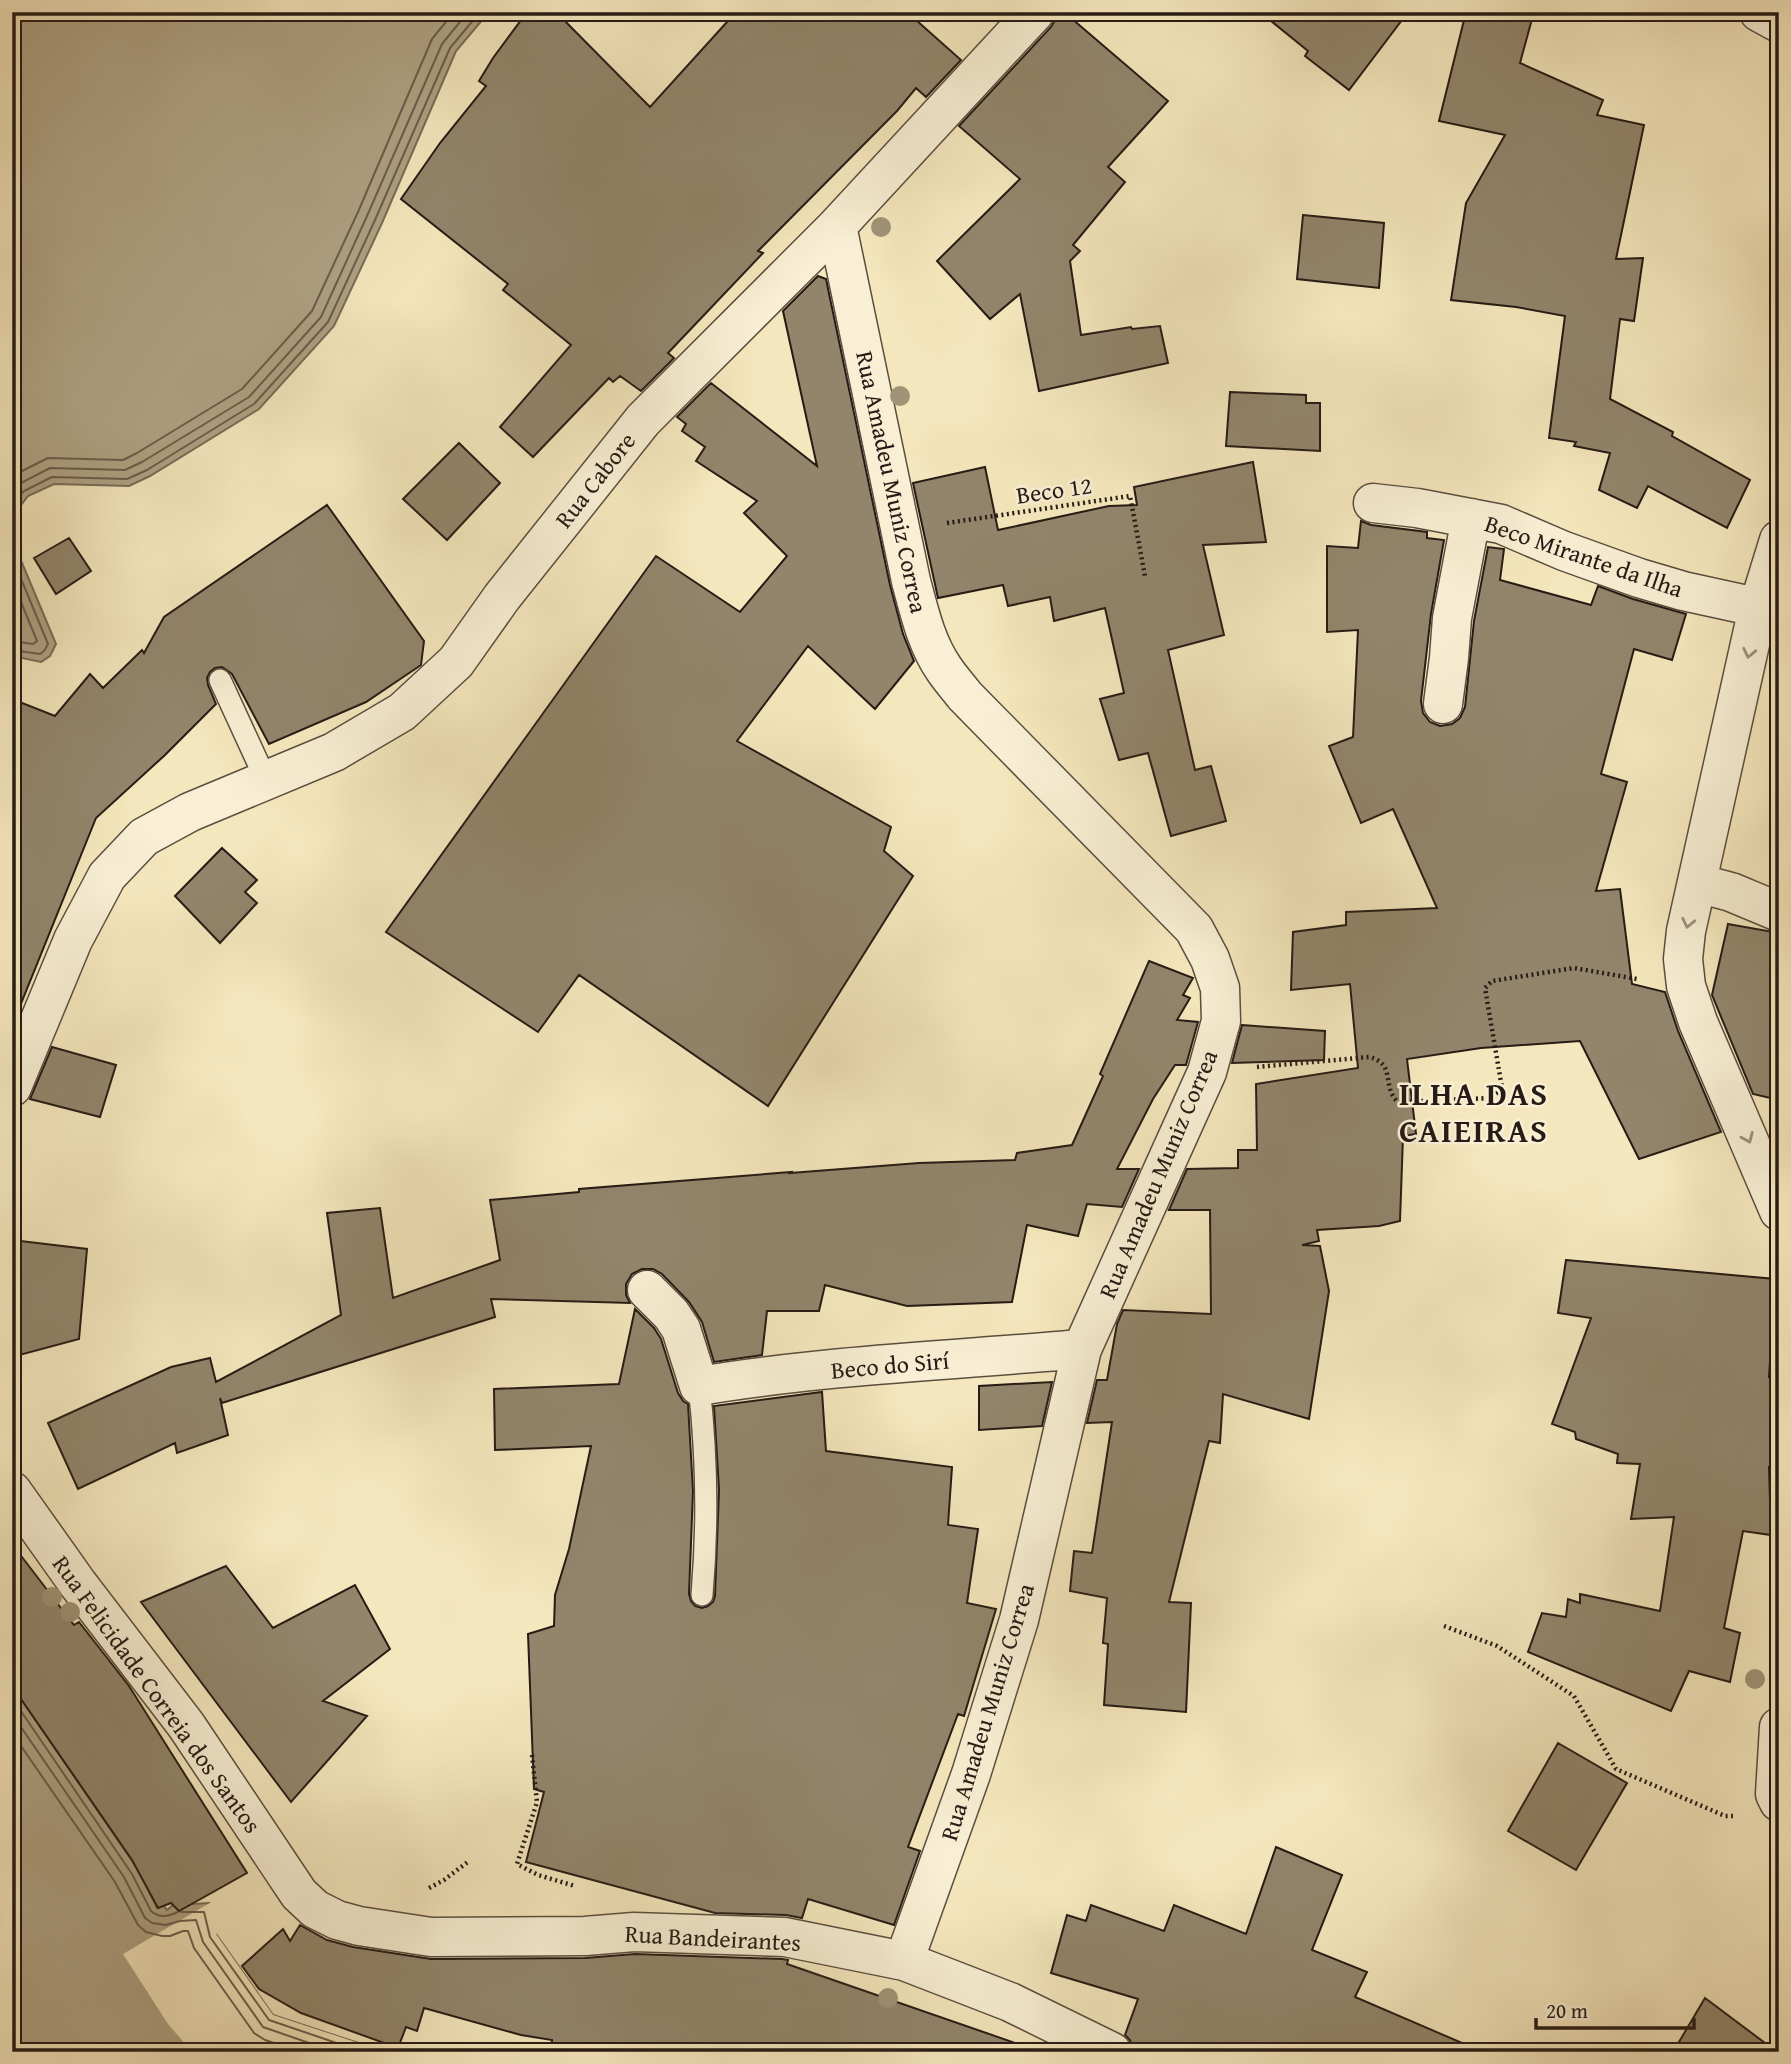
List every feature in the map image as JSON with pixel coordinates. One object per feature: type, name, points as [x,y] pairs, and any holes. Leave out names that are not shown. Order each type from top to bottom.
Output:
[{"type":"street","name":"Rua Cabore","points":[[12,1087],[73,940],[107,876],[144,837],[190,812],[334,752],[402,712],[456,662],[502,597],[643,419],[837,226],[1035,12]]},
{"type":"street","points":[[1759,12],[1779,23]]},
{"type":"street","name":"Rua Amadeu Muniz Correa","points":[[837,226],[911,581],[923,625],[943,668],[965,695],[1194,929],[1210,959],[1220,988],[1221,1021],[1207,1072],[1082,1349],[1020,1620],[971,1774],[904,1961]]},
{"type":"street","name":"Beco Mirante da Ilha","points":[[1373,503],[1501,524],[1564,551],[1639,578],[1683,591],[1769,610]]},
{"type":"street","name":"Beco Mirante da Ilha","points":[[1443,704],[1452,618],[1471,518]]},
{"type":"street","points":[[1779,540],[1769,610],[1698,883],[1684,959],[1686,986],[1703,1034],[1779,1211]]},
{"type":"street","points":[[1698,883],[1731,892],[1779,912]]},
{"type":"street","points":[[648,1290],[681,1329],[699,1386]]},
{"type":"street","name":"Beco do Sirí","points":[[699,1386],[832,1369],[1082,1349]]},
{"type":"street","name":"Rua Felicidade Correia dos Santos","points":[[12,1491],[78,1584],[186,1725],[299,1894],[315,1909],[337,1920]]},
{"type":"street","points":[[1779,1727],[1775,1794],[1779,1802]]},
{"type":"street","name":"Rua Bandeirantes","points":[[337,1920],[430,1937],[572,1936],[634,1932],[785,1937],[904,1961],[1010,2002],[1112,2052]]},
{"type":"lane","points":[[220,680],[266,780]]},
{"type":"lane","points":[[699,1386],[706,1482],[706,1543],[702,1595]]},
{"type":"path","name":"Beco 12","points":[[901,528],[1130,496],[1145,576]]},
{"type":"path","points":[[1207,1072],[1369,1057],[1378,1059],[1387,1070],[1391,1096],[1398,1101],[1492,1098],[1502,1088],[1485,988],[1492,981],[1574,968],[1686,986]]},
{"type":"path","points":[[1444,1626],[1497,1646],[1574,1696],[1616,1769],[1725,1816],[1738,1815]]},
{"type":"path","points":[[533,1755],[537,1802],[517,1864],[538,1875],[586,1889]]},
{"type":"water","points":[[12,12],[489,12],[456,51],[382,223],[334,326],[259,409],[129,486],[54,484],[28,496],[12,517]]},
{"type":"water","points":[[12,539],[56,644],[50,656],[41,662],[12,656]]},
{"type":"water","points":[[12,1686],[139,1871],[157,1908],[164,1906],[167,1910],[173,1905],[210,1903],[216,1934],[273,2015],[386,2052],[12,2052]]},
{"type":"pier","points":[[213,1901],[219,1932],[216,1934],[273,2015],[386,2052],[192,2052],[168,2024],[123,1954]]},
{"type":"building","points":[[527,12],[556,12],[650,107],[736,12],[907,12],[961,60],[926,97],[916,88],[897,111],[758,251],[763,253],[668,353],[674,358],[641,391],[620,376],[613,382],[609,378],[533,457],[500,427],[571,345],[503,290],[508,284],[401,199],[440,143],[486,86],[479,81]]},
{"type":"building","points":[[1060,12],[1064,12],[1168,101],[1108,167],[1125,182],[1073,245],[1080,251],[1070,261],[1081,335],[1131,327],[1160,326],[1168,363],[1039,391],[1020,294],[990,319],[937,261],[1020,179],[959,126],[1051,27]]},
{"type":"building","points":[[1260,12],[1408,12],[1349,90],[1305,56],[1308,51]]},
{"type":"building","points":[[1466,12],[1500,12],[1532,19],[1520,63],[1603,100],[1597,115],[1644,125],[1616,259],[1643,258],[1634,321],[1620,319],[1610,399],[1673,432],[1672,436],[1750,480],[1727,528],[1648,486],[1637,508],[1599,490],[1610,453],[1574,446],[1576,442],[1549,438],[1565,316],[1516,307],[1451,300],[1466,203],[1505,135],[1439,121]]},
{"type":"building","points":[[1303,215],[1384,223],[1379,288],[1297,279]]},
{"type":"building","points":[[818,276],[826,279],[890,585],[903,634],[914,661],[875,709],[808,646],[737,741],[891,827],[884,851],[913,876],[768,1106],[579,975],[538,1032],[386,932],[656,556],[740,612],[787,556],[744,513],[757,501],[696,461],[705,447],[682,431],[686,424],[677,417],[711,383],[817,466],[783,311]]},
{"type":"building","points":[[1230,392],[1306,395],[1306,403],[1320,403],[1320,451],[1226,446]]},
{"type":"building","points":[[459,443],[500,483],[447,540],[403,499]]},
{"type":"building","points":[[1253,462],[1266,542],[1203,545],[1224,635],[1168,650],[1195,770],[1211,766],[1226,821],[1171,836],[1148,753],[1119,760],[1100,699],[1124,693],[1105,608],[1054,621],[1050,597],[1008,606],[1003,585],[938,598],[913,483],[985,467],[998,530],[1109,506],[1137,505],[1134,487]]},
{"type":"building","points":[[327,505],[424,641],[421,665],[366,702],[269,744],[232,674],[222,667],[210,672],[208,685],[216,704],[96,818],[14,1021],[12,1020],[12,699],[55,716],[90,674],[103,688],[142,650],[144,653],[164,617]]},
{"type":"building","points":[[1361,521],[1371,525],[1427,532],[1427,538],[1444,540],[1431,614],[1421,701],[1423,713],[1430,722],[1440,726],[1452,724],[1460,718],[1465,707],[1474,621],[1488,547],[1504,549],[1500,580],[1591,605],[1598,586],[1686,614],[1672,660],[1634,649],[1601,774],[1627,782],[1596,891],[1620,889],[1632,984],[1665,992],[1678,1031],[1721,1132],[1639,1159],[1580,1041],[1481,1048],[1407,1059],[1416,1134],[1403,1136],[1400,1221],[1379,1226],[1317,1230],[1319,1241],[1302,1245],[1320,1246],[1329,1291],[1309,1419],[1223,1394],[1220,1443],[1209,1441],[1169,1602],[1191,1603],[1186,1712],[1104,1705],[1108,1644],[1103,1643],[1107,1598],[1070,1591],[1074,1551],[1092,1553],[1112,1422],[1087,1423],[1097,1380],[1107,1380],[1117,1324],[1123,1310],[1211,1314],[1210,1210],[1169,1210],[1187,1169],[1238,1168],[1238,1150],[1257,1150],[1256,1084],[1358,1068],[1350,984],[1291,990],[1293,932],[1346,925],[1346,912],[1437,908],[1393,809],[1361,823],[1329,746],[1353,737],[1358,630],[1327,632],[1327,546],[1358,548]]},
{"type":"building","points":[[69,538],[91,571],[56,594],[34,558]]},
{"type":"building","points":[[222,848],[257,880],[245,892],[257,903],[220,943],[175,896]]},
{"type":"building","points":[[1728,924],[1779,933],[1779,1100],[1753,1094],[1712,995]]},
{"type":"building","points":[[1149,961],[1193,978],[1183,995],[1190,998],[1177,1020],[1198,1022],[1186,1065],[1175,1065],[1153,1099],[1117,1169],[1139,1169],[1122,1207],[1087,1204],[1078,1236],[1027,1225],[1012,1302],[907,1306],[825,1285],[819,1311],[767,1311],[762,1355],[714,1362],[702,1322],[689,1302],[662,1274],[653,1269],[642,1269],[632,1274],[626,1284],[626,1295],[630,1303],[491,1299],[495,1317],[222,1403],[220,1398],[228,1435],[177,1453],[175,1443],[78,1489],[48,1423],[171,1367],[210,1358],[216,1382],[341,1315],[327,1213],[380,1208],[393,1298],[500,1260],[490,1200],[579,1192],[579,1189],[791,1172],[919,1163],[1015,1160],[1017,1153],[1072,1145]]},
{"type":"building","points":[[1242,1025],[1325,1031],[1324,1060],[1232,1063]]},
{"type":"building","points":[[52,1047],[116,1065],[100,1117],[30,1099]]},
{"type":"building","points":[[12,1240],[87,1249],[79,1339],[12,1357]]},
{"type":"building","points":[[1566,1260],[1775,1279],[1769,1377],[1779,1378],[1778,1468],[1769,1467],[1771,1535],[1743,1531],[1724,1628],[1740,1633],[1730,1682],[1689,1671],[1671,1711],[1528,1652],[1542,1613],[1566,1617],[1568,1599],[1580,1603],[1580,1594],[1660,1611],[1674,1517],[1631,1519],[1640,1464],[1617,1463],[1618,1454],[1576,1439],[1575,1432],[1552,1424],[1591,1318],[1558,1313]]},
{"type":"building","points":[[635,1309],[661,1339],[678,1393],[688,1404],[693,1491],[689,1594],[695,1606],[708,1606],[715,1596],[719,1490],[714,1406],[822,1392],[826,1451],[952,1467],[948,1525],[978,1529],[967,1603],[996,1609],[964,1716],[958,1714],[908,1847],[920,1851],[894,1925],[808,1899],[802,1918],[715,1913],[526,1862],[544,1792],[534,1789],[528,1634],[554,1626],[555,1595],[569,1549],[591,1446],[495,1450],[494,1389],[619,1384]]},
{"type":"building","points":[[1052,1382],[1042,1426],[979,1430],[979,1386]]},
{"type":"building","points":[[12,1544],[74,1625],[79,1622],[129,1686],[247,1873],[179,1911],[171,1903],[158,1908],[132,1860],[12,1686]]},
{"type":"building","points":[[226,1566],[273,1628],[355,1585],[390,1649],[323,1701],[367,1716],[291,1802],[141,1602]]},
{"type":"building","points":[[1558,1743],[1627,1783],[1576,1870],[1508,1831]]},
{"type":"building","points":[[1276,1847],[1342,1875],[1312,1950],[1367,1972],[1355,1997],[1483,2052],[1134,2052],[1125,2035],[1138,1999],[1051,1973],[1067,1915],[1086,1921],[1091,1905],[1164,1931],[1174,1905],[1246,1934]]},
{"type":"building","points":[[300,1925],[327,1940],[353,1947],[431,1959],[585,1958],[635,1954],[788,1960],[787,1964],[1021,2045],[1020,2052],[551,2052],[552,2040],[521,2035],[424,2008],[417,2031],[406,2027],[398,2048],[301,2013],[259,1989],[242,1966],[283,1929],[290,1941]]},
{"type":"building","points":[[1705,1998],[1777,2052],[1673,2052]]},
{"type":"district","name":"ILHA DAS CAIEIRAS","points":[[1474,1112]]}]
